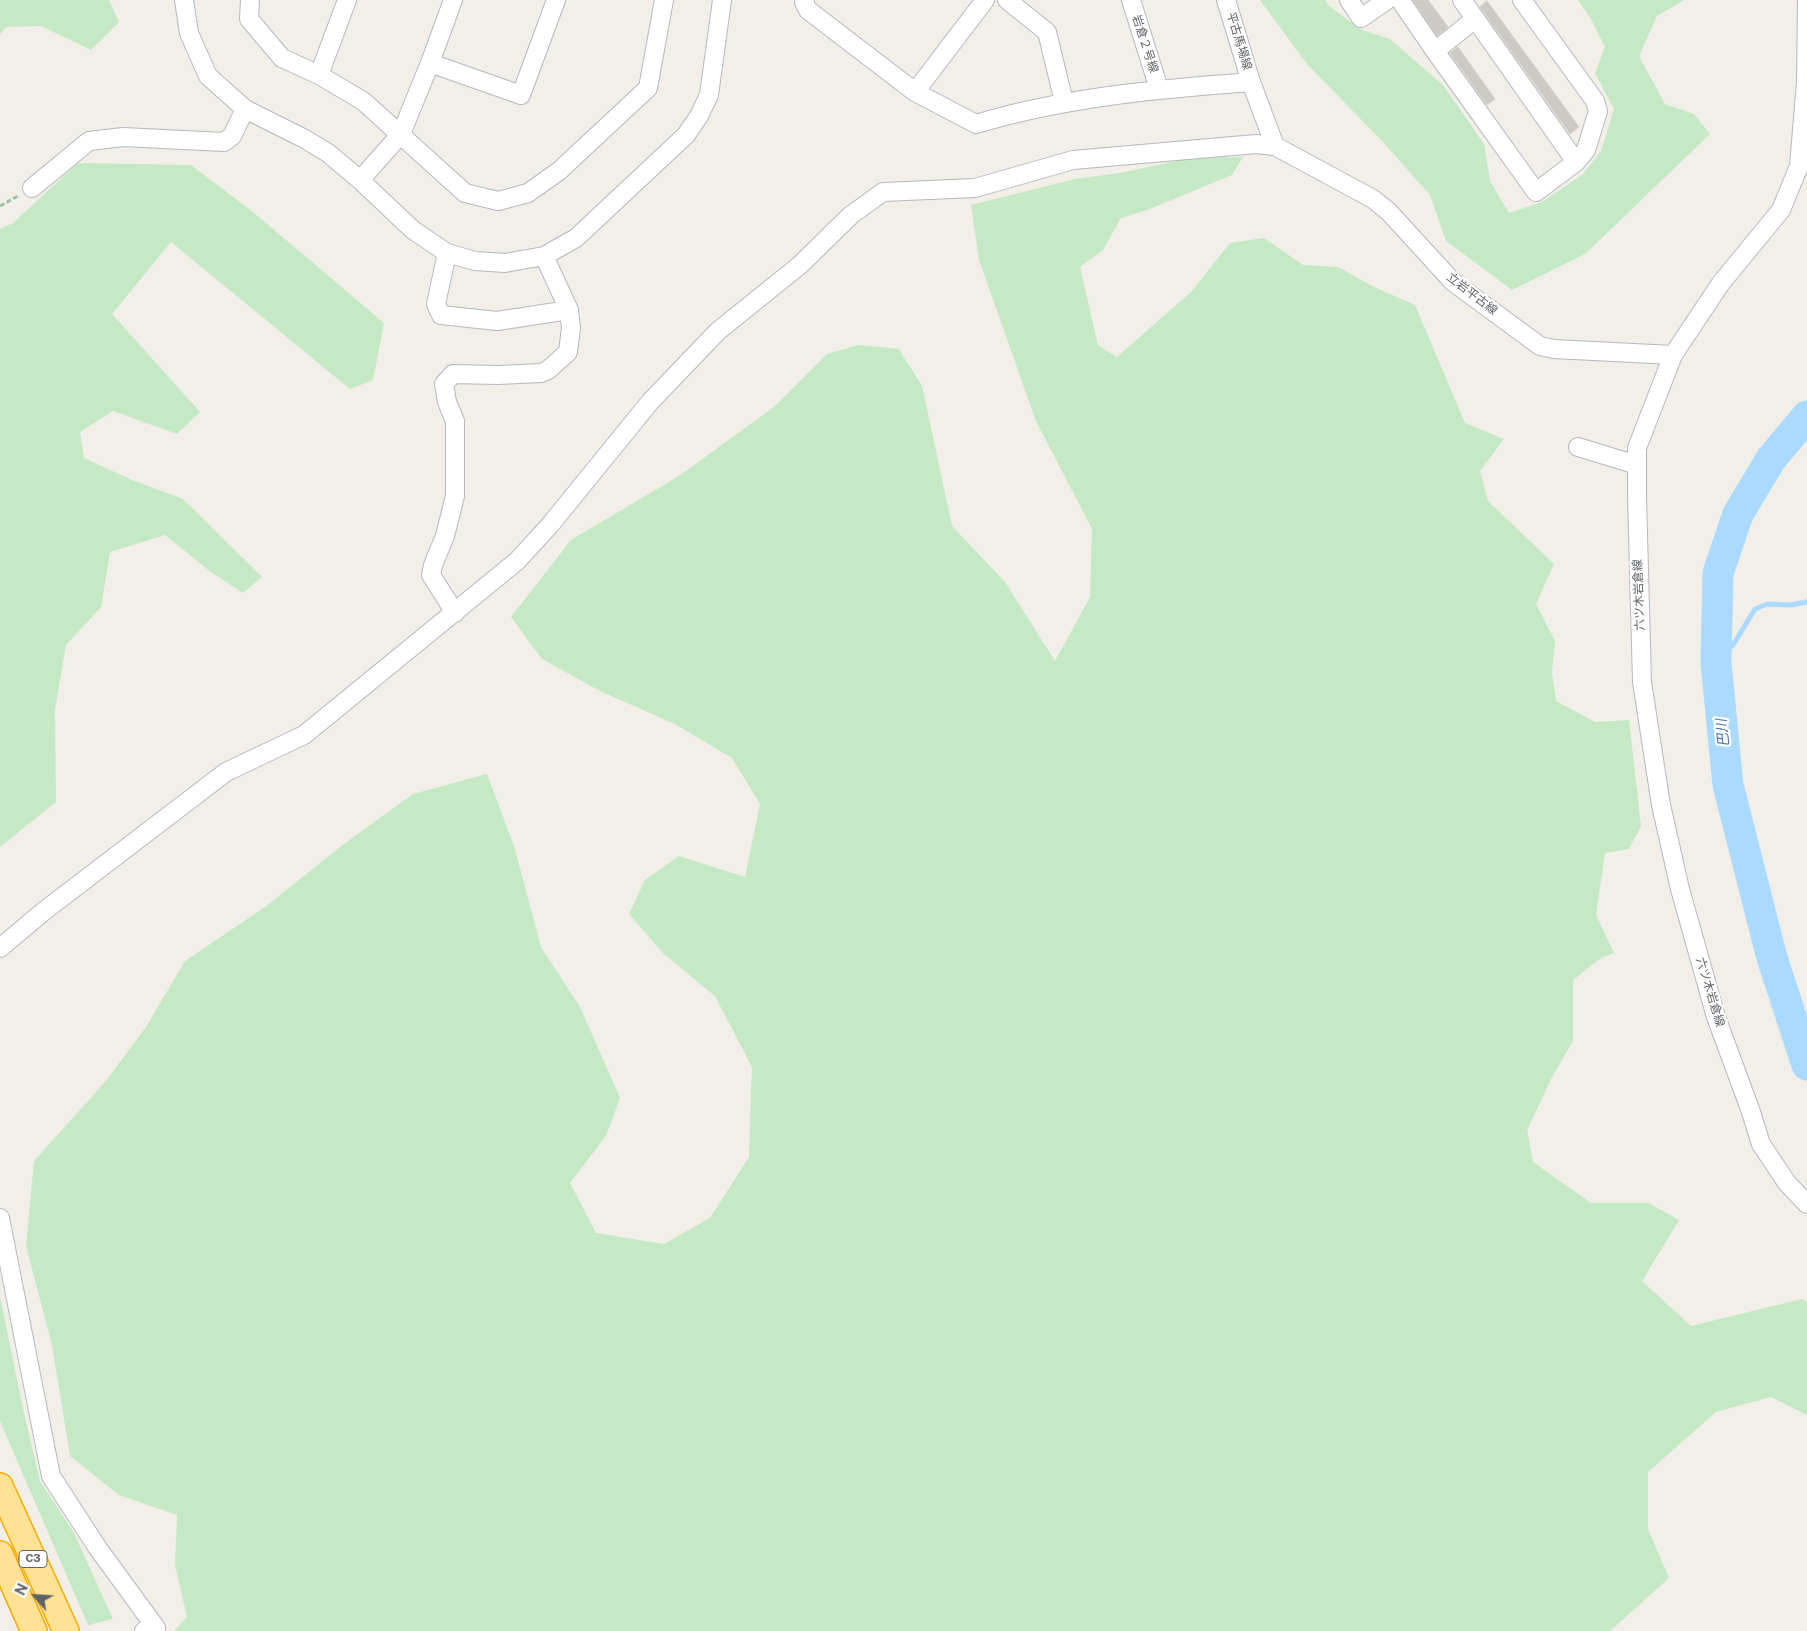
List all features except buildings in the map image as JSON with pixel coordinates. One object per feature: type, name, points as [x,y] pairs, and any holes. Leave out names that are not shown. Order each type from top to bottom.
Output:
[{"type":"highway","name":"C3","points":[[0,1486],[66,1631]]},
{"type":"highway","name":"C3","points":[[0,1554],[34,1631]]},
{"type":"street","points":[[184,0],[189,33],[208,76],[245,110],[328,153],[413,230],[447,253],[475,261],[488,262],[505,262],[544,256],[576,238],[686,135],[699,116],[709,94],[717,48],[722,0]]},
{"type":"street","points":[[250,0],[249,19],[282,58],[319,75],[363,101],[465,193],[498,201],[528,193],[558,171],[648,88],[664,0]]},
{"type":"street","points":[[319,75],[347,0]]},
{"type":"street","points":[[360,180],[401,134],[453,0]]},
{"type":"street","points":[[430,63],[521,95],[556,0]]},
{"type":"street","points":[[805,0],[804,2],[808,10],[915,92],[976,124],[1064,102],[1159,89],[1251,82]]},
{"type":"street","points":[[915,92],[985,0]]},
{"type":"street","points":[[1007,0],[1047,32],[1064,102]]},
{"type":"street","name":"岩倉２号線","points":[[1131,0],[1159,89]]},
{"type":"street","name":"平古馬場線","points":[[1226,0],[1251,82],[1275,146]]},
{"type":"street","points":[[1348,0],[1361,18],[1387,0]]},
{"type":"street","points":[[1400,0],[1536,192],[1576,162],[1586,150],[1598,111],[1595,101],[1522,0]]},
{"type":"street","name":"六ツ木岩倉線","points":[[1806,0],[1806,82],[1799,166],[1781,210],[1721,283],[1673,356],[1637,448],[1637,465],[1638,574],[1642,682],[1661,805],[1680,889],[1716,1017],[1761,1144],[1787,1183],[1807,1204]]},
{"type":"street","points":[[1465,1],[1576,162]]},
{"type":"street","points":[[1435,51],[1475,18]]},
{"type":"street","points":[[32,188],[89,141],[123,137],[224,142],[232,136],[245,110]]},
{"type":"street","points":[[0,948],[44,911],[226,772],[304,735],[517,561],[556,518],[650,402],[718,331],[800,265],[851,214],[884,192],[975,188],[1073,160],[1256,144],[1275,146]]},
{"type":"street","name":"立岩平古線","points":[[1275,146],[1373,199],[1390,212],[1453,282],[1540,346],[1554,349],[1673,356]]},
{"type":"street","points":[[447,253],[436,304],[441,315],[497,321],[569,310]]},
{"type":"street","points":[[455,612],[431,575],[445,536],[455,496],[454,421],[447,402],[444,384],[453,374],[498,375],[541,373],[548,370],[568,352],[571,328],[569,310],[544,256]]},
{"type":"street","points":[[1578,447],[1637,465]]},
{"type":"street","points":[[0,1218],[51,1476],[97,1547],[156,1628],[144,1631]]},
{"type":"green space","points":[[0,0],[109,0],[119,22],[91,50],[41,26],[6,27],[0,34]]},
{"type":"green space","points":[[1260,0],[1325,0],[1328,5],[1360,29],[1390,39],[1443,85],[1484,144],[1490,181],[1509,213],[1542,202],[1582,175],[1601,151],[1614,109],[1595,73],[1605,47],[1591,19],[1578,0],[1684,0],[1657,16],[1639,56],[1665,104],[1694,114],[1710,134],[1585,254],[1512,290],[1446,241],[1430,195],[1383,142],[1307,64]]},
{"type":"green space","points":[[1243,157],[1232,175],[1147,210],[1121,218],[1103,250],[1080,267],[1098,345],[1117,357],[1191,292],[1230,243],[1264,238],[1303,265],[1338,267],[1374,287],[1415,305],[1465,423],[1504,439],[1480,471],[1488,501],[1554,564],[1536,604],[1555,641],[1552,673],[1556,701],[1595,722],[1629,720],[1641,826],[1629,849],[1605,853],[1596,915],[1614,953],[1601,958],[1573,980],[1573,1041],[1552,1077],[1527,1130],[1533,1162],[1591,1203],[1649,1203],[1679,1220],[1642,1281],[1691,1326],[1802,1299],[1807,1302],[1807,1415],[1771,1397],[1716,1412],[1648,1472],[1648,1529],[1669,1578],[1610,1631],[174,1631],[187,1617],[175,1565],[177,1515],[119,1495],[70,1456],[52,1345],[26,1246],[34,1161],[105,1082],[146,1027],[185,961],[265,907],[344,844],[413,794],[487,774],[514,846],[541,947],[580,1007],[620,1098],[606,1136],[570,1183],[596,1233],[664,1244],[710,1218],[749,1157],[752,1067],[715,996],[664,954],[629,914],[645,880],[679,856],[745,877],[760,804],[732,758],[675,724],[600,691],[542,659],[511,617],[571,540],[679,476],[774,407],[827,354],[858,345],[899,349],[922,386],[952,526],[1005,582],[1055,661],[1090,597],[1092,529],[1036,421],[979,260],[971,205],[1075,179],[1120,173],[1191,158]]},
{"type":"green space","points":[[78,163],[191,165],[253,212],[384,323],[373,380],[350,389],[171,242],[112,314],[200,412],[177,434],[113,411],[80,432],[84,458],[132,480],[183,499],[262,577],[243,593],[211,572],[165,535],[110,552],[101,607],[66,645],[55,710],[56,802],[0,847],[0,229],[13,223]]},
{"type":"green space","points":[[0,1296],[40,1481],[74,1533],[113,1619],[88,1625],[0,1421]]},
{"type":"waterway","name":"巴川","points":[[1807,416],[1771,459],[1738,514],[1718,573],[1716,663],[1728,785],[1772,958],[1807,1065]]},
{"type":"waterway","points":[[1710,663],[1733,645],[1755,609],[1767,604],[1791,605],[1807,602]]}]
